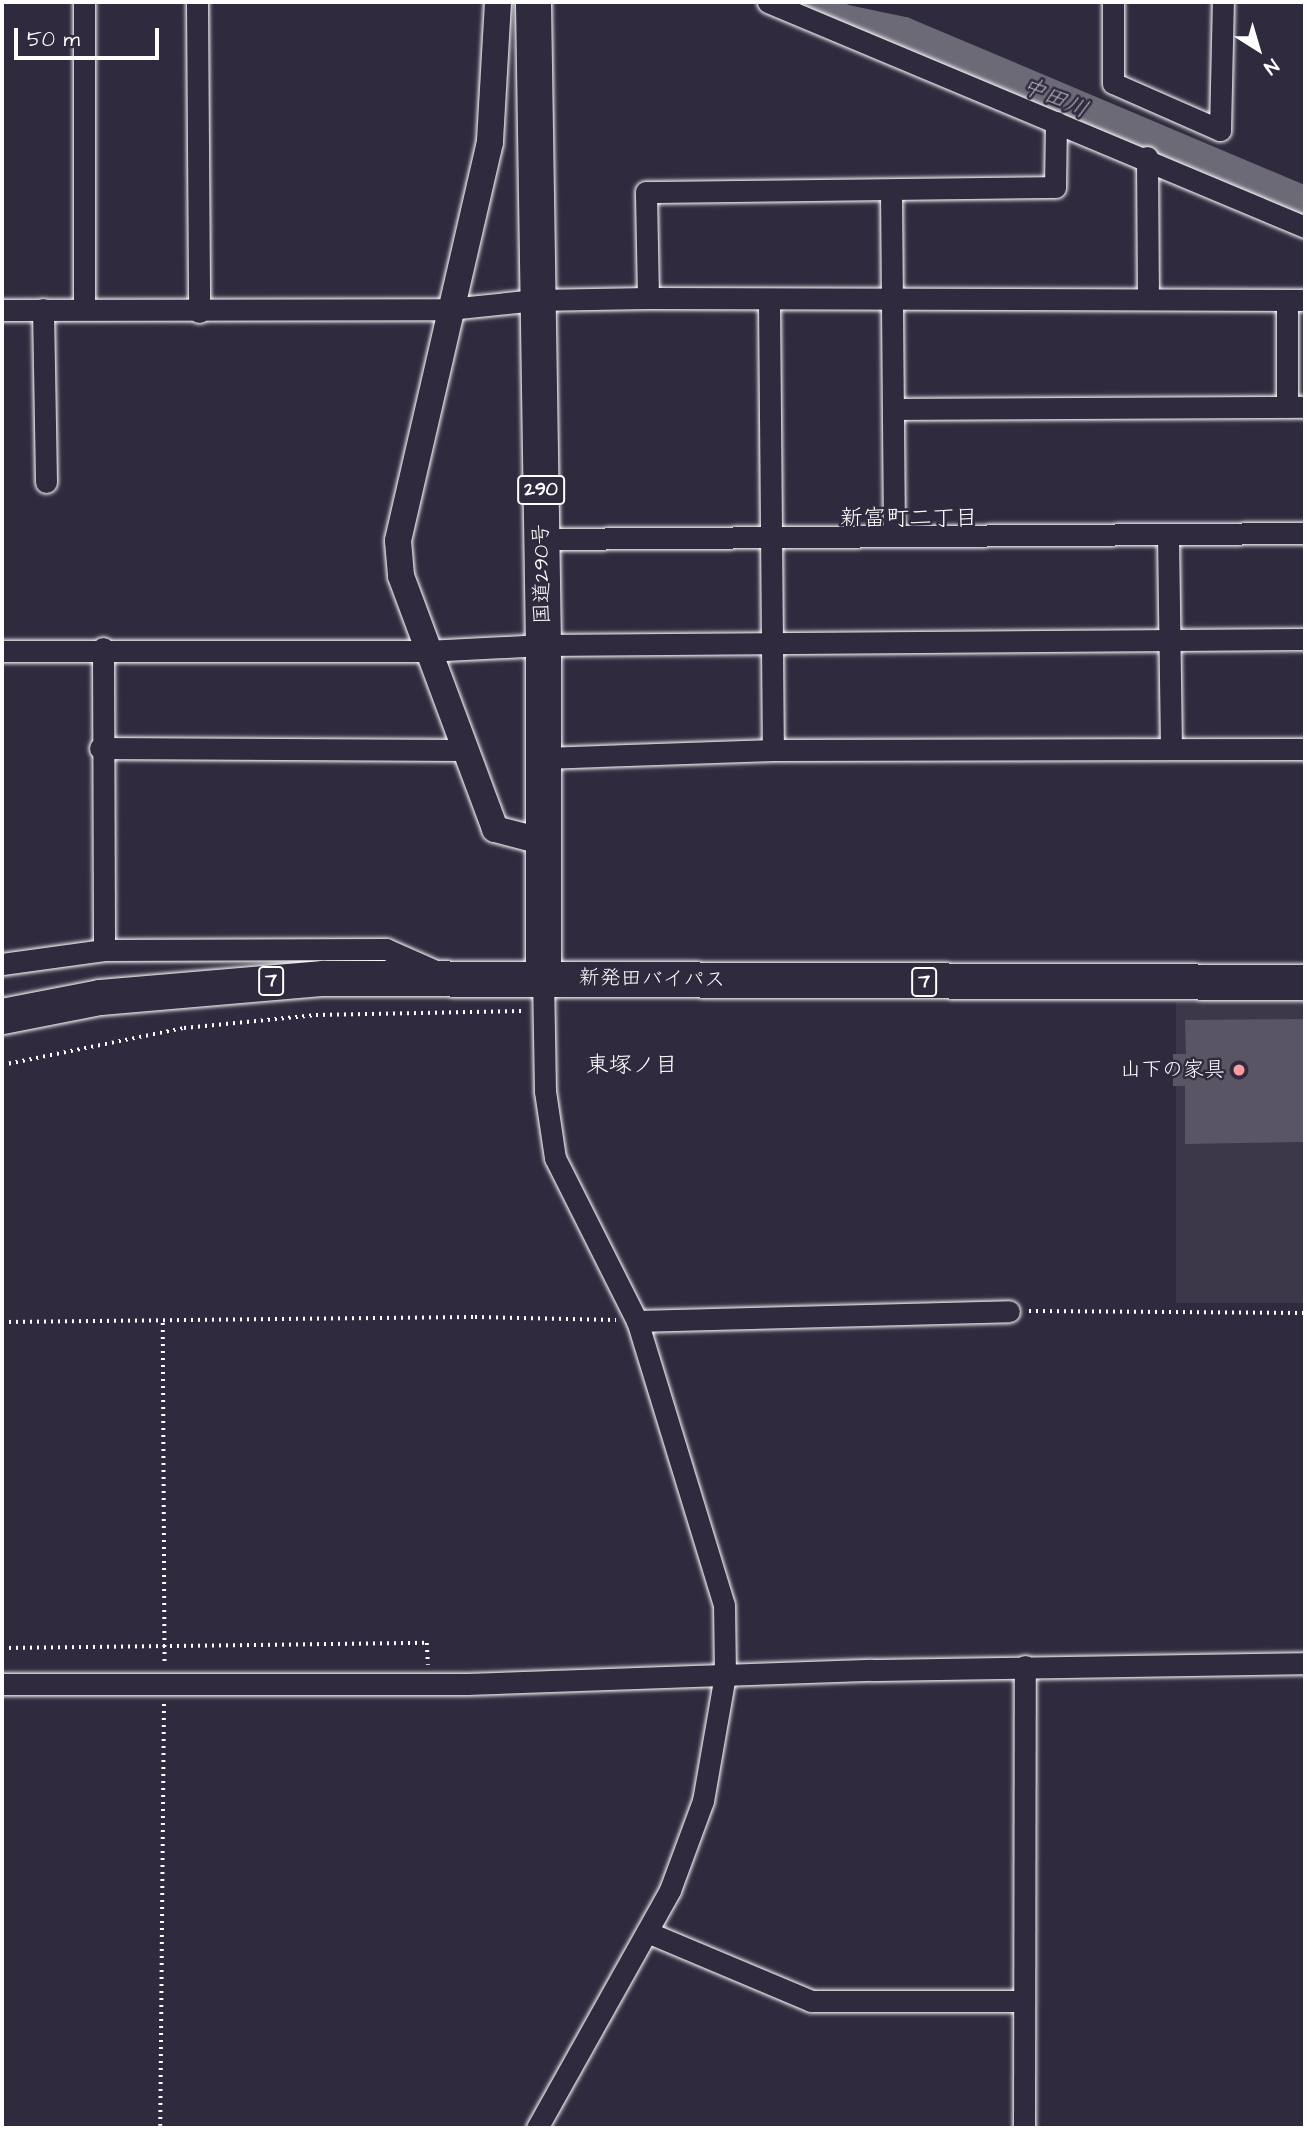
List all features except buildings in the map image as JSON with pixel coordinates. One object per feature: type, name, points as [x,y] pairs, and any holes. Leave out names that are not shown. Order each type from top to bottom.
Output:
[{"type":"highway","name":"国道290号","points":[[533,2],[542,539],[543,994]]},
{"type":"highway","name":"新発田バイパス","points":[[2,1016],[100,997],[185,988],[446,976],[543,994],[1305,982]]},
{"type":"street","points":[[84,308],[85,2]]},
{"type":"street","points":[[197,2],[199,312]]},
{"type":"street","points":[[498,2],[490,142],[449,309],[398,541],[401,576],[426,651],[462,750],[495,829],[541,841]]},
{"type":"street","points":[[1113,2],[1112,83],[1220,130],[1223,2]]},
{"type":"street","points":[[774,3],[1056,122],[1147,157],[1305,227]]},
{"type":"street","points":[[648,298],[646,192],[1055,187],[1056,122]]},
{"type":"street","points":[[1147,157],[1148,299]]},
{"type":"street","points":[[891,191],[894,534]]},
{"type":"street","points":[[2,310],[84,308],[199,312],[449,309],[536,300],[648,298],[769,301],[1296,300],[1296,407],[895,409]]},
{"type":"street","points":[[769,301],[773,750]]},
{"type":"street","points":[[43,309],[46,482]]},
{"type":"street","points":[[542,539],[894,534],[1305,533]]},
{"type":"street","points":[[1168,535],[1171,749]]},
{"type":"street","points":[[2,651],[103,648],[426,651],[543,645],[1305,639]]},
{"type":"street","points":[[103,648],[100,748],[104,950]]},
{"type":"street","points":[[100,748],[462,750]]},
{"type":"street","points":[[544,758],[773,750],[1305,749]]},
{"type":"street","points":[[2,964],[104,950],[387,949],[446,976]]},
{"type":"street","points":[[537,2128],[670,1890],[703,1801],[725,1675],[724,1605],[637,1321],[555,1158],[545,1091],[543,994]]},
{"type":"street","points":[[637,1321],[1009,1311]]},
{"type":"street","points":[[2,1684],[429,1681],[1305,1662]]},
{"type":"street","points":[[1024,2128],[1025,1666]]},
{"type":"street","points":[[647,1932],[811,2001],[1024,2001]]},
{"type":"path","points":[[2,1065],[197,1027],[543,994]]},
{"type":"path","points":[[1009,1311],[1305,1313]]},
{"type":"path","points":[[2,1322],[163,1323],[475,1317],[637,1321]]},
{"type":"path","points":[[160,2126],[165,1682],[163,1323]]},
{"type":"path","points":[[2,1648],[427,1643],[429,1681]]},
{"type":"shaded area","points":[[1176,1002],[1305,1002],[1305,1303],[1176,1303]]},
{"type":"waterway","name":"中田川","points":[[802,2],[842,21],[903,34],[1305,204]]},
{"type":"place","name":"山下の家具","points":[[1239,1070]]},
{"type":"district","name":"新富町二丁目","points":[[909,518]]},
{"type":"district","name":"東塚ノ目","points":[[632,1065]]}]
